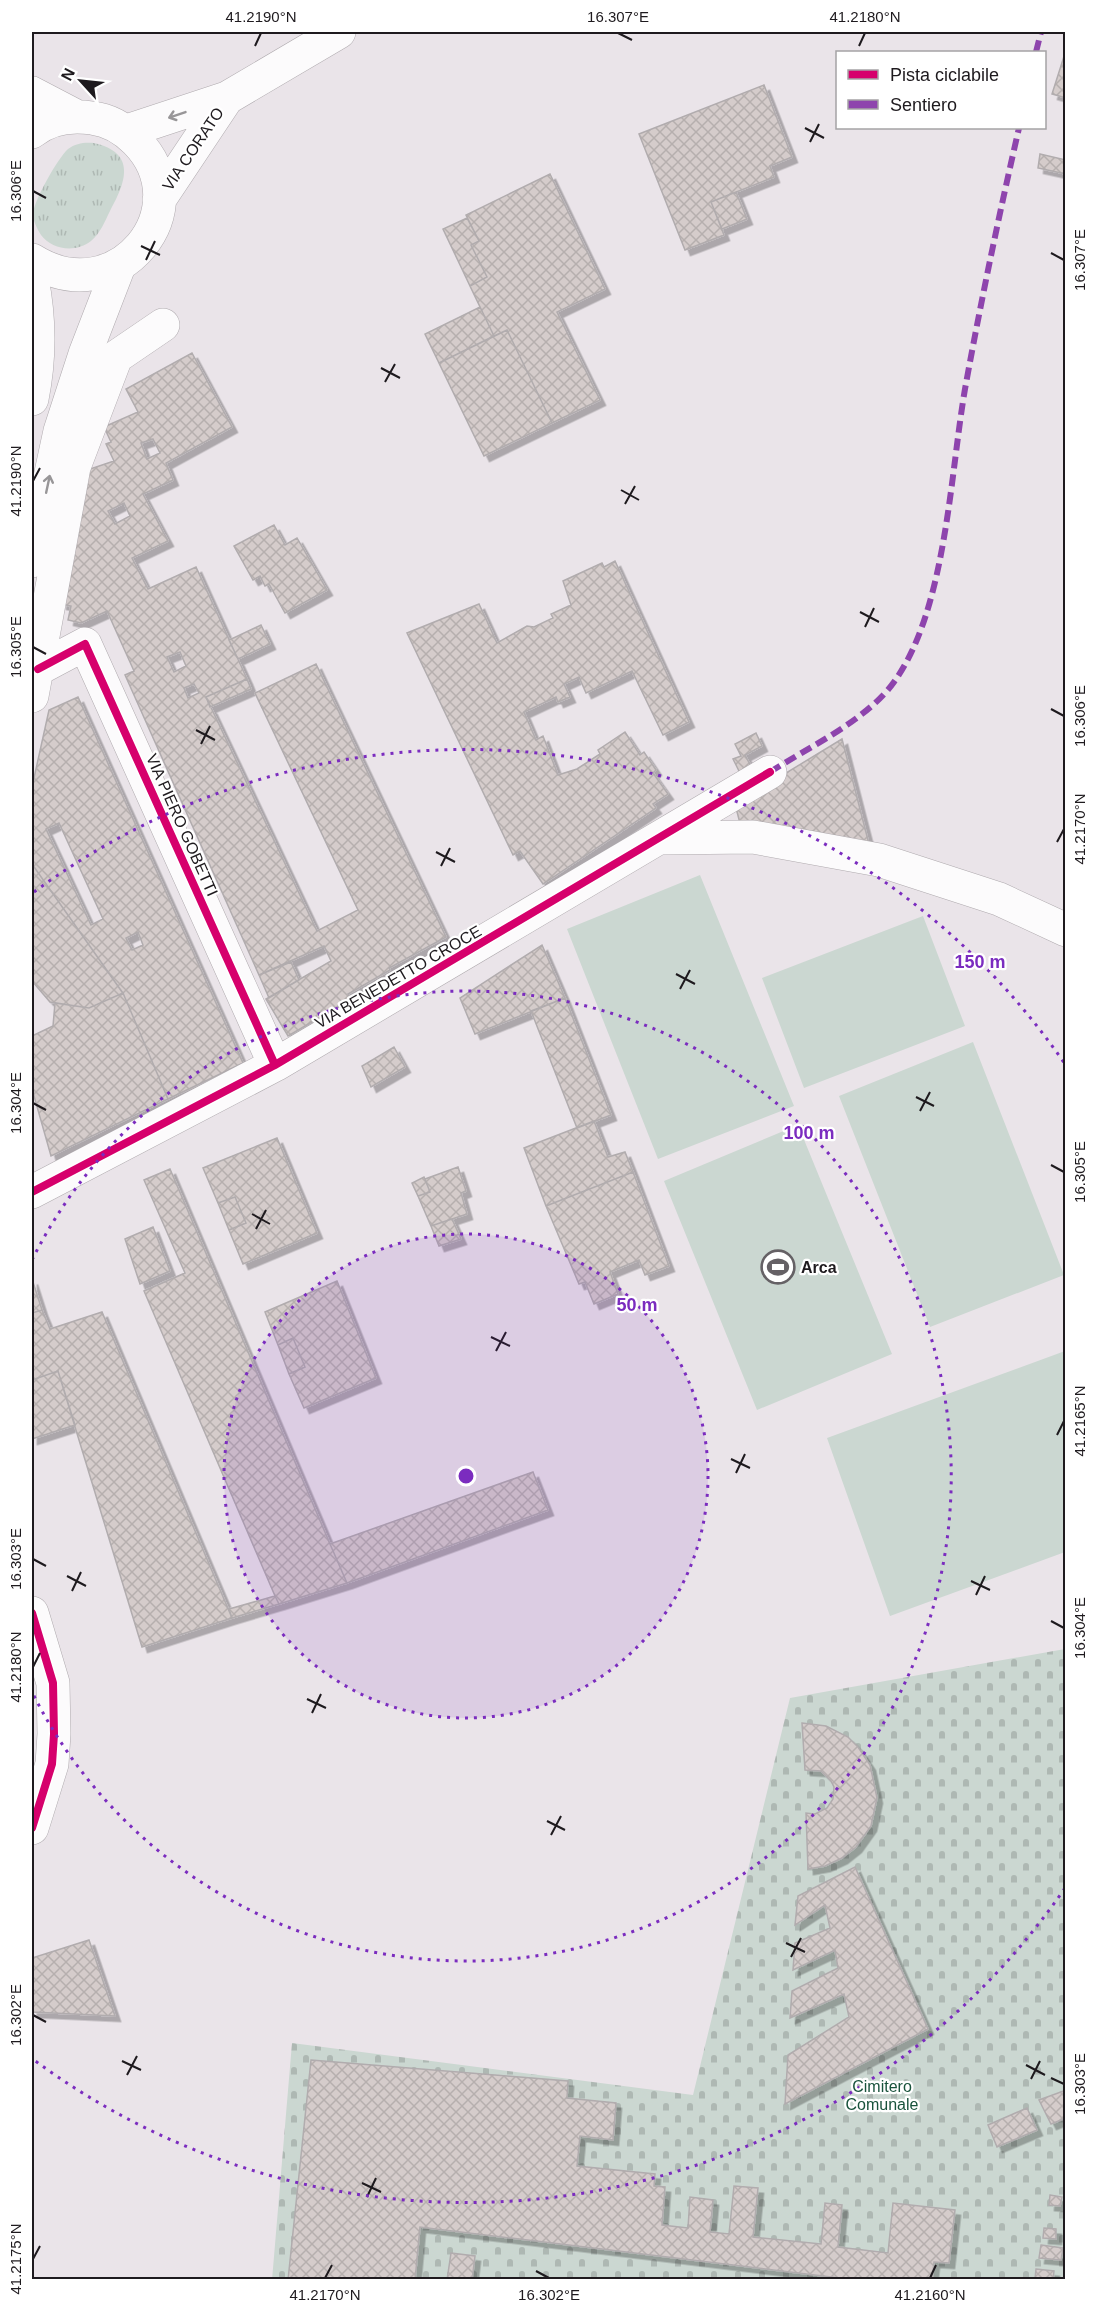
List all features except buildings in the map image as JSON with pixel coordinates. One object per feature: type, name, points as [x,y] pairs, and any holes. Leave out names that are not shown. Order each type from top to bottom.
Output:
[{"type":"street","name":"VIA CORATO","points":[[127,131],[227,98],[339,32]]},
{"type":"street","points":[[32,93],[76,116]]},
{"type":"street","name":"VIA CORATO","points":[[159,200],[227,98]]},
{"type":"street","name":"VIA CORATO","points":[[32,132],[54,120],[76,116],[102,120],[127,131],[145,150],[156,174],[159,200],[153,226],[140,249],[119,266],[96,275],[71,277],[47,270],[32,260]]},
{"type":"street","points":[[32,561],[60,431],[85,354],[119,266]]},
{"type":"street","points":[[32,279],[39,314],[36,377],[32,399]]},
{"type":"street","points":[[35,683],[74,467],[116,357],[163,325]]},
{"type":"street","name":"VIA PIERO GOBETTI","points":[[35,683],[85,644],[276,1065]]},
{"type":"street","name":"VIA BENEDETTO CROCE","points":[[32,1192],[276,1065],[770,772]]},
{"type":"street","points":[[660,838],[753,837],[879,860],[999,899],[1065,930]]},
{"type":"street","points":[[32,1613],[53,1683],[43,1731],[52,1764],[32,1828]]},
{"type":"green space","points":[[81,143],[94,143],[108,148],[122,161],[124,170],[120,190],[102,227],[91,241],[78,247],[58,247],[46,240],[36,224],[33,214],[37,199],[58,161],[68,149]]},
{"type":"green space","points":[[700,875],[794,1106],[658,1159],[567,929]]},
{"type":"green space","points":[[923,916],[965,1026],[804,1088],[762,978]]},
{"type":"green space","points":[[973,1042],[1064,1275],[930,1327],[839,1096]]},
{"type":"green space","name":"Arca","points":[[798,1125],[892,1354],[757,1410],[664,1181]]},
{"type":"green space","points":[[1065,1351],[1065,1552],[890,1616],[827,1438]]},
{"type":"green space","name":"Cimitero Comunale","points":[[1065,1649],[1065,2279],[272,2280],[292,2043],[693,2095],[790,1698]]},
{"type":"marked path","points":[[1036,51],[1041,32]]},
{"type":"marked path","points":[[770,772],[853,721],[883,696],[911,652],[925,618],[943,541],[977,323],[1019,129]]},
{"type":"cycle path","points":[[38,669],[85,644],[275,1065]]},
{"type":"cycle path","points":[[32,1192],[275,1065],[770,772]]},
{"type":"cycle path","points":[[32,1613],[53,1683],[54,1734],[52,1764],[32,1828]]},
{"type":"place","name":"Arca","points":[[778,1267]]}]
